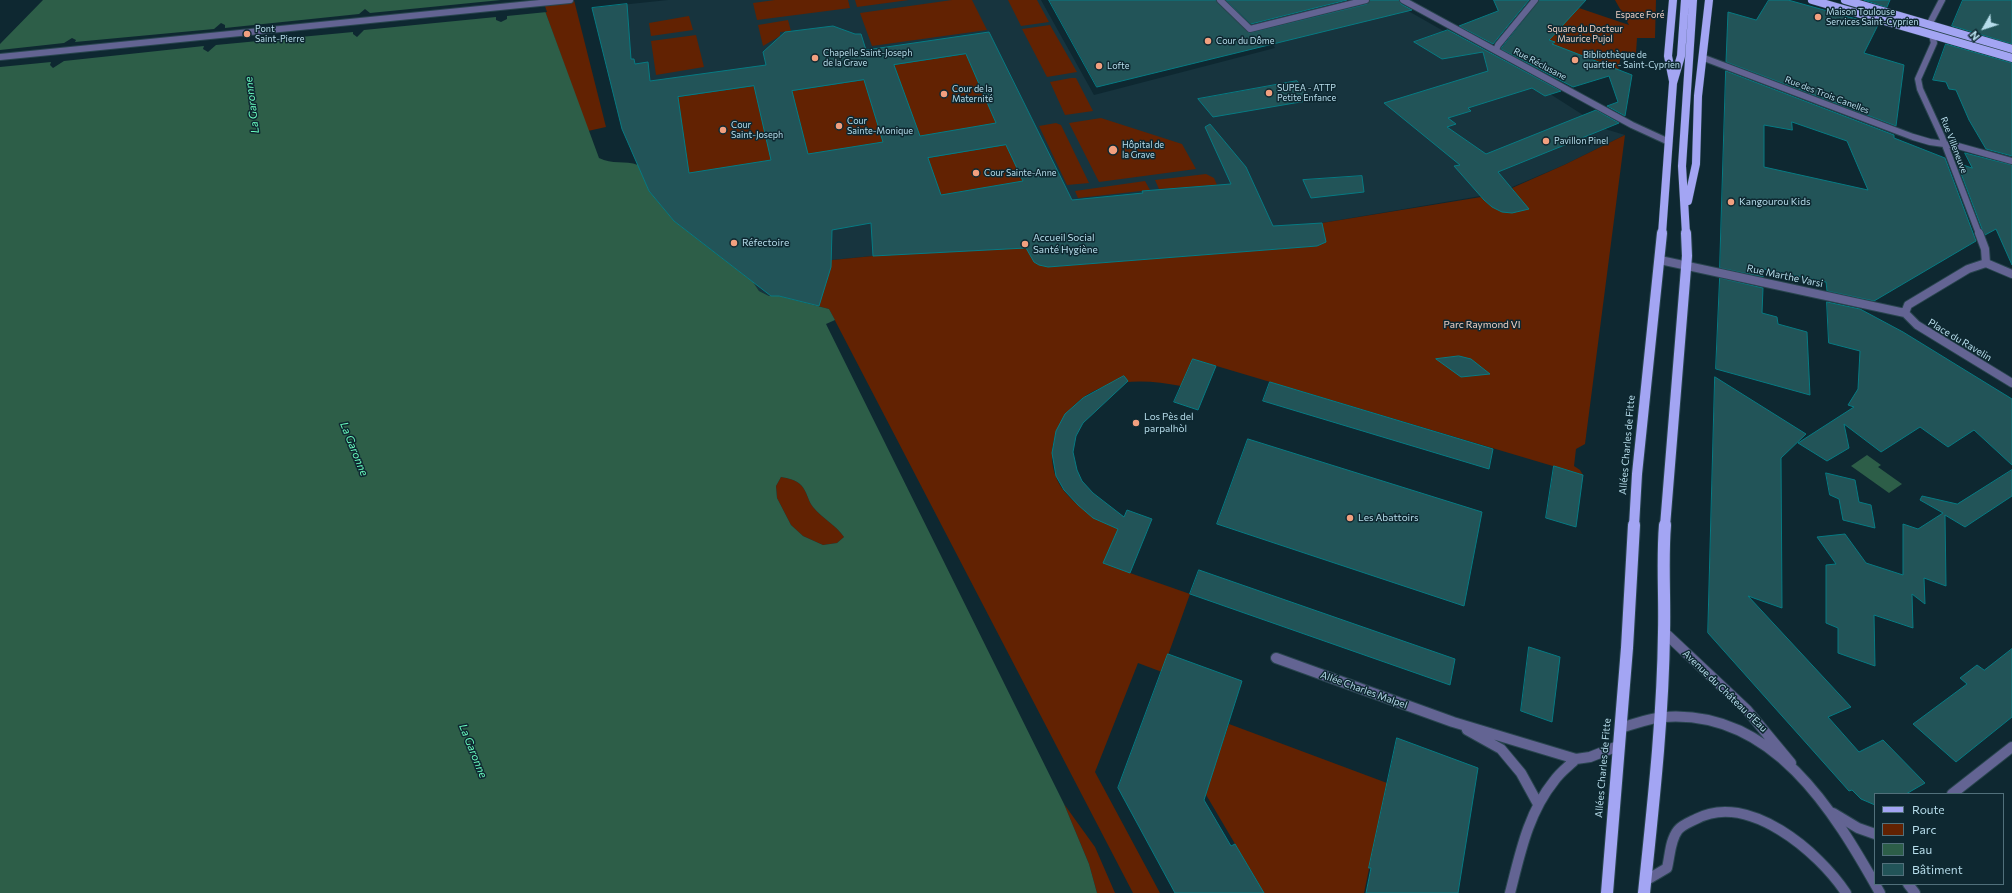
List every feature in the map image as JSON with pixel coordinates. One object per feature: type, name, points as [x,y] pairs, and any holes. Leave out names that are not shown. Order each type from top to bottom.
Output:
[{"type":"main road","points":[[1673,0],[1668,56],[1673,83]]},
{"type":"main road","name":"Allées Charles de Fitte","points":[[1606,893],[1627,648],[1637,474],[1660,260],[1673,83],[1681,56],[1685,0]]},
{"type":"main road","points":[[1644,893],[1658,763],[1664,632],[1663,547],[1688,250],[1682,166],[1694,0]]},
{"type":"main road","points":[[1685,212],[1696,164],[1698,96],[1704,58],[1709,0]]},
{"type":"main road","points":[[1812,0],[2012,58]]},
{"type":"main road","points":[[1845,0],[2012,49]]},
{"type":"street","points":[[0,57],[570,0]]},
{"type":"street","points":[[1220,0],[1250,29],[1366,0]]},
{"type":"street","name":"Rue Réclusane","points":[[1403,0],[1632,125],[1669,142]]},
{"type":"street","points":[[1496,50],[1498,45],[1535,0]]},
{"type":"street","points":[[1929,25],[1939,1]]},
{"type":"street","name":"Rue Villeneuve","points":[[1932,35],[1934,43],[1918,79],[1945,144],[1985,249],[1986,263]]},
{"type":"street","name":"Rue des Trois Canelles","points":[[1704,58],[1913,136],[2012,161]]},
{"type":"street","name":"Rue Marthe Varsi","points":[[1660,260],[1905,313]]},
{"type":"street","points":[[1905,313],[1908,305],[1968,269],[1986,263],[2012,274]]},
{"type":"street","name":"Place du Ravelin","points":[[1905,313],[1917,325],[2012,383]]},
{"type":"street","name":"Avenue du Château d'Eau","points":[[1664,632],[1743,706],[1777,742],[1832,813],[1851,841],[1874,882]]},
{"type":"street","name":"Allée Charles Malpel","points":[[1276,658],[1453,722],[1576,759],[1590,757],[1618,746]]},
{"type":"street","name":"Avenue du Château d'Eau","points":[[1620,728],[1661,717],[1699,718],[1725,724],[1756,739],[1798,771]]},
{"type":"street","name":"Allée Charles Malpel","points":[[1453,722],[1501,749],[1521,774],[1538,804]]},
{"type":"street","points":[[1953,793],[2012,747]]},
{"type":"street","points":[[1510,893],[1524,838],[1538,804],[1554,780],[1576,759]]},
{"type":"street","points":[[1645,881],[1667,868],[1677,831],[1695,818],[1720,811],[1741,813],[1764,820],[1782,831],[1815,857],[1846,893]]},
{"type":"street","points":[[1832,813],[1858,828],[1874,834]]},
{"type":"street","points":[[1909,885],[1916,893]]},
{"type":"shaded area","name":"Hôpital de la Grave","points":[[668,0],[1041,0],[1094,95],[1275,48],[1269,40],[1389,0],[1447,33],[1453,32],[1605,129],[1625,135],[1564,165],[1498,193],[1322,223],[1326,240],[1317,246],[1048,267],[873,256],[812,262],[779,296],[769,296],[759,291],[753,282],[674,221],[649,191],[622,129],[592,8]]},
{"type":"green space","points":[[541,0],[574,0],[606,127],[588,131]]},
{"type":"green space","points":[[775,0],[848,0],[850,8],[757,20],[753,3]]},
{"type":"green space","points":[[855,0],[909,0],[857,7]]},
{"type":"green space","points":[[952,0],[972,0],[987,30],[872,46],[860,13]]},
{"type":"green space","points":[[1008,0],[1037,0],[1049,22],[1021,26]]},
{"type":"green space","name":"Square du Docteur Maurice Pujol","points":[[1615,0],[1656,0],[1655,38],[1637,38],[1636,53],[1622,51],[1618,70],[1587,57],[1582,60],[1550,45],[1554,42],[1544,37],[1579,8],[1629,25]]},
{"type":"green space","points":[[689,16],[693,30],[651,36],[649,23]]},
{"type":"green space","points":[[788,20],[791,31],[780,32],[780,36],[763,46],[758,25]]},
{"type":"green space","points":[[1050,25],[1077,72],[1047,77],[1022,29]]},
{"type":"green space","points":[[696,35],[704,67],[656,75],[651,41]]},
{"type":"green space","name":"Cour de la Maternité","points":[[966,54],[996,123],[920,136],[894,65]]},
{"type":"green space","points":[[1076,78],[1093,111],[1065,115],[1050,82]]},
{"type":"green space","name":"Cour Sainte-Monique","points":[[864,80],[883,142],[808,154],[792,91]]},
{"type":"green space","name":"Cour Saint-Joseph","points":[[754,86],[771,160],[689,173],[678,97]]},
{"type":"green space","points":[[1101,118],[1182,144],[1196,169],[1099,182],[1069,123]]},
{"type":"green space","points":[[1056,123],[1061,125],[1089,183],[1067,185],[1039,126]]},
{"type":"green space","name":"Parc Raymond VI","points":[[1625,135],[1585,444],[1576,449],[1574,466],[1580,470],[1583,475],[1193,359],[1181,386],[1162,383],[1125,382],[1106,386],[1077,402],[1066,415],[1058,429],[1053,444],[1052,460],[1056,476],[1064,491],[1089,513],[1118,529],[1130,573],[1190,594],[1162,672],[1138,663],[1095,772],[1160,893],[1133,893],[829,309],[779,296],[812,262],[873,256],[1026,248],[1039,265],[1048,267],[1317,246],[1325,240],[1322,223],[1481,197],[1500,211],[1512,213],[1523,209],[1524,204],[1512,188],[1564,165]]},
{"type":"green space","name":"Cour Sainte-Anne","points":[[1006,145],[1023,181],[941,195],[928,158]]},
{"type":"green space","points":[[1206,174],[1214,178],[1217,185],[1159,189],[1155,180]]},
{"type":"green space","points":[[1145,181],[1150,190],[1078,198],[1075,191]]},
{"type":"green space","points":[[781,477],[797,482],[801,485],[813,507],[844,537],[837,543],[823,545],[803,536],[791,525],[777,498],[776,486]]},
{"type":"green space","points":[[1229,724],[1387,783],[1364,893],[1264,893],[1205,793]]},
{"type":"green space","points":[[1064,804],[1095,847],[1115,893],[1097,893],[1089,864]]},
{"type":"water","name":"La Garonne","points":[[43,0],[541,0],[599,158],[638,165],[649,191],[674,221],[753,282],[759,291],[769,296],[779,296],[829,309],[835,320],[826,324],[1064,804],[1089,864],[1097,893],[0,893],[0,44]],"holes":[[[781,477],[799,483],[805,490],[813,507],[844,537],[837,543],[823,545],[803,536],[791,525],[777,498],[776,486]]]},
{"type":"water","points":[[1867,455],[1881,465],[1878,467],[1902,484],[1889,493],[1851,466]]},
{"type":"pier","name":"Pont Saint-Pierre","points":[[501,0],[543,0],[547,12],[507,16],[507,19],[501,22],[496,20],[496,17],[364,30],[357,37],[353,34],[353,32],[216,45],[208,52],[203,49],[204,46],[64,61],[53,68],[50,65],[51,62],[0,67],[0,50],[64,43],[72,38],[76,40],[75,42],[214,29],[221,23],[225,25],[225,28],[359,14],[365,9],[370,13]]},
{"type":"building","name":"Cour du Dôme","points":[[1049,0],[1216,0],[1249,33],[1367,4],[1370,0],[1399,0],[1401,4],[1412,10],[1097,87]]},
{"type":"building","points":[[1226,0],[1347,0],[1251,24]]},
{"type":"building","points":[[1494,0],[1529,0],[1493,44],[1459,26],[1498,11]]},
{"type":"building","points":[[1539,0],[1586,0],[1549,40],[1555,42],[1552,44],[1632,75],[1625,116],[1607,106],[1618,102],[1609,76],[1573,87],[1501,49]]},
{"type":"building","points":[[1769,0],[1788,0],[1878,25],[1864,53],[1904,65],[1896,126],[1726,62],[1728,12],[1756,20]]},
{"type":"building","points":[[1864,0],[1890,0],[1887,7]]},
{"type":"building","points":[[1963,0],[2012,0],[2012,44],[1952,26]]},
{"type":"building","points":[[627,4],[631,59],[634,59],[635,64],[648,62],[650,81],[766,65],[763,52],[785,32],[833,26],[855,34],[861,34],[866,50],[989,32],[1072,200],[1143,193],[1142,191],[1231,184],[1205,127],[1210,124],[1246,167],[1273,226],[1322,223],[1326,242],[1317,246],[1048,267],[1034,262],[1026,248],[873,256],[871,223],[832,230],[831,267],[819,306],[779,296],[771,296],[674,221],[649,191],[622,129],[592,8]],"holes":[[[966,54],[996,123],[920,136],[894,65]],[[864,80],[883,142],[808,154],[792,91]],[[754,86],[771,160],[689,173],[678,97]],[[1006,145],[1023,181],[941,195],[928,158]]]},
{"type":"building","points":[[1448,30],[1561,91],[1545,96],[1532,88],[1468,108],[1471,111],[1448,118],[1456,124],[1447,127],[1486,154],[1596,110],[1619,123],[1498,172],[1529,209],[1512,213],[1502,212],[1492,207],[1454,166],[1460,165],[1384,103],[1488,71],[1483,52],[1442,59],[1414,42]]},
{"type":"building","points":[[1946,44],[2012,63],[2012,156],[1986,149],[1969,120],[1956,90],[1949,89],[1946,82],[1933,80]]},
{"type":"building","points":[[1726,71],[1894,135],[1894,138],[1945,158],[1976,241],[1874,301],[1827,291],[1826,282],[1763,269],[1763,277],[1720,268]],"holes":[[[1792,122],[1847,141],[1868,190],[1764,167],[1764,125],[1792,130]]]},
{"type":"building","name":"SUPEA - ATTP Petite Enfance","points":[[1297,81],[1312,100],[1213,117],[1198,99]]},
{"type":"building","points":[[1965,153],[2012,165],[2012,265],[1996,229],[1985,235],[1982,229],[1957,163],[1972,168]]},
{"type":"building","points":[[1362,176],[1364,192],[1311,198],[1303,180]]},
{"type":"building","points":[[1720,278],[1763,288],[1762,313],[1777,317],[1778,324],[1807,332],[1810,395],[1716,369]]},
{"type":"building","points":[[1827,302],[1860,309],[1903,332],[2012,399],[2012,465],[1974,430],[1948,447],[1920,427],[1881,452],[1844,424],[1849,448],[1827,461],[1798,443],[1854,407],[1848,405],[1858,389],[1860,351],[1829,343]]},
{"type":"building","points":[[1459,356],[1471,359],[1490,374],[1461,377],[1436,359]]},
{"type":"building","points":[[1193,359],[1216,366],[1198,410],[1174,402]]},
{"type":"building","points":[[1124,376],[1128,381],[1083,423],[1076,436],[1073,452],[1077,470],[1082,481],[1093,493],[1124,517],[1127,510],[1152,519],[1130,573],[1103,563],[1118,529],[1093,518],[1064,490],[1056,476],[1052,453],[1056,431],[1065,414],[1083,398]]},
{"type":"building","points":[[1715,377],[1806,434],[1781,458],[1782,608],[1748,596],[1851,707],[1828,717],[1859,752],[1883,740],[1925,783],[1908,793],[1874,793],[1874,805],[1861,799],[1852,790],[1849,791],[1708,633]]},
{"type":"building","points":[[1270,382],[1493,449],[1489,469],[1263,401]]},
{"type":"building","name":"Les Abattoirs","points":[[1248,439],[1482,512],[1464,606],[1217,524]]},
{"type":"building","points":[[1554,466],[1583,475],[1576,527],[1546,518]]},
{"type":"building","points":[[2012,470],[2012,496],[1965,527],[1945,515],[1946,586],[1924,578],[1925,604],[1912,594],[1913,628],[1874,615],[1875,666],[1838,653],[1838,628],[1826,623],[1826,565],[1836,564],[1817,537],[1845,534],[1866,563],[1903,575],[1903,524],[1918,529],[1943,513],[1920,500],[1922,496],[1957,504]]},
{"type":"building","points":[[1826,473],[1855,480],[1859,502],[1871,505],[1875,528],[1843,520],[1839,499],[1830,495]]},
{"type":"building","points":[[1199,570],[1455,659],[1450,685],[1190,594]]},
{"type":"building","points":[[1529,647],[1560,657],[1552,722],[1521,711]]},
{"type":"building","points":[[2012,649],[2012,717],[1956,762],[1913,724],[1967,684],[1960,678],[1977,665],[1984,670]]},
{"type":"building","points":[[1168,654],[1242,681],[1204,800],[1231,846],[1235,844],[1264,893],[1175,893],[1118,788]]},
{"type":"building","points":[[1397,738],[1478,768],[1458,893],[1366,893],[1371,868],[1369,868]]},
{"type":"place","name":"Maison Toulouse Services Saint-Cyprien","points":[[1818,17]]},
{"type":"place","name":"Pont Saint-Pierre","points":[[247,34]]},
{"type":"place","name":"Cour du Dôme","points":[[1208,41]]},
{"type":"place","name":"Chapelle Saint-Joseph de la Grave","points":[[815,58]]},
{"type":"place","name":"Bibliothèque de quartier - Saint-Cyprien","points":[[1575,60]]},
{"type":"place","name":"Lofte","points":[[1099,66]]},
{"type":"place","name":"SUPEA - ATTP Petite Enfance","points":[[1269,93]]},
{"type":"place","name":"Cour de la Maternité","points":[[944,94]]},
{"type":"place","name":"Cour Sainte-Monique","points":[[839,126]]},
{"type":"place","name":"Cour Saint-Joseph","points":[[723,130]]},
{"type":"place","name":"Pavillon Pinel","points":[[1546,141]]},
{"type":"place","name":"Hôpital de la Grave","points":[[1113,150]]},
{"type":"place","name":"Cour Sainte-Anne","points":[[976,173]]},
{"type":"place","name":"Kangourou Kids","points":[[1731,202]]},
{"type":"place","name":"Réfectoire","points":[[734,243]]},
{"type":"place","name":"Accueil Social Santé Hygiène","points":[[1025,244]]},
{"type":"place","name":"Los Pès del parpalhòl","points":[[1136,423]]},
{"type":"place","name":"Les Abattoirs","points":[[1350,518]]},
{"type":"park label","name":"Espace Foré","points":[[1640,15]]}]
